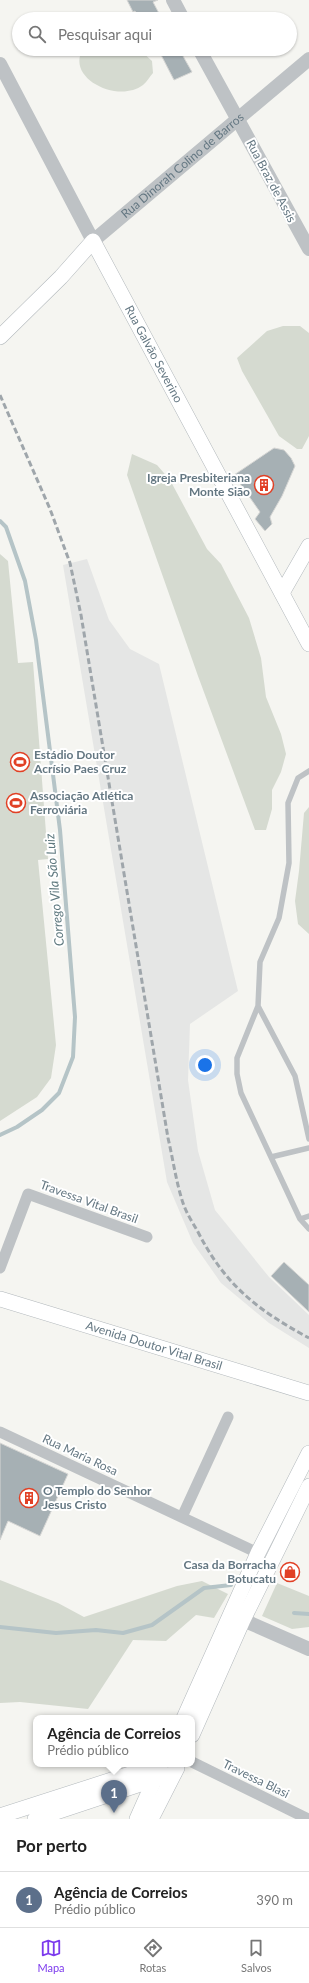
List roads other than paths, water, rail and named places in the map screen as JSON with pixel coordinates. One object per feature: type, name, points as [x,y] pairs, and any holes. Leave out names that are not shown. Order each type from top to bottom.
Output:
[{"type":"main road","name":"Rua Dinorah Colino de Barros","points":[[0,337],[61,278],[93,241]]},
{"type":"main road","name":"Rua Galvão Severino","points":[[93,241],[309,644]]},
{"type":"main road","points":[[282,593],[309,546]]},
{"type":"main road","name":"Avenida Doutor Vital Brasil","points":[[0,1299],[309,1393]]},
{"type":"main road","points":[[185,1715],[258,1553],[309,1453]]},
{"type":"main road","points":[[195,1727],[243,1620],[309,1486]]},
{"type":"main road","points":[[0,1816],[167,1767]]},
{"type":"main road","points":[[35,1819],[154,1780],[169,1767]]},
{"type":"main road","points":[[151,1819],[170,1767]]},
{"type":"main road","points":[[137,1819],[154,1780]]},
{"type":"main road","points":[[135,1786],[142,1790],[144,1803]]},
{"type":"street","points":[[173,0],[179,12]]},
{"type":"street","name":"Rua Braz de Assis","points":[[203,56],[309,249]]},
{"type":"street","name":"Rua Dinorah Colino de Barros","points":[[93,241],[309,59]]},
{"type":"street","name":"Rua Galvão Severino","points":[[0,64],[93,241]]},
{"type":"street","name":"Travessa Vital Brasil","points":[[0,1268],[28,1194],[147,1237]]},
{"type":"street","points":[[182,1517],[228,1417]]},
{"type":"street","name":"Rua Maria Rosa","points":[[0,1432],[258,1553]]},
{"type":"street","points":[[243,1620],[309,1649]]},
{"type":"street","name":"Travessa Blasi","points":[[195,1763],[308,1819]]},
{"type":"lane","points":[[309,771],[298,778],[288,803],[289,863],[279,918],[260,962],[258,1006],[238,1058],[237,1074],[241,1093],[300,1219],[309,1229]]},
{"type":"lane","points":[[258,1006],[295,1076],[309,1139]]},
{"type":"lane","points":[[271,1157],[309,1148]]},
{"type":"lane","points":[[300,1219],[309,1216]]},
{"type":"waterway","name":"Corrego Vila São Luiz","points":[[0,521],[6,527],[25,581],[36,640],[60,830],[75,1017],[73,1057],[59,1093],[42,1110],[17,1127],[0,1135]]},
{"type":"waterway","points":[[0,1627],[56,1633],[96,1630],[123,1633],[152,1625],[204,1588],[231,1585]]},
{"type":"waterway","points":[[294,1613],[309,1614]]},
{"type":"railway","points":[[0,395],[50,509],[70,563],[81,615],[168,1138],[176,1179],[183,1203],[207,1249],[231,1281],[244,1294],[273,1317],[309,1338]]},
{"type":"place","name":"Igreja Presbiteriana Monte Sião","points":[[264,485]]},
{"type":"place","name":"Estádio Doutor Acrísio Paes Cruz","points":[[20,762]]},
{"type":"place","name":"Associação Atlética Ferroviária","points":[[16,803]]},
{"type":"place","name":"O Templo do Senhor Jesus Cristo","points":[[29,1498]]},
{"type":"place","name":"Casa da Borracha Botucatu","points":[[290,1572]]},
{"type":"place","name":"Agência de Correios","points":[[114,1813]]}]
